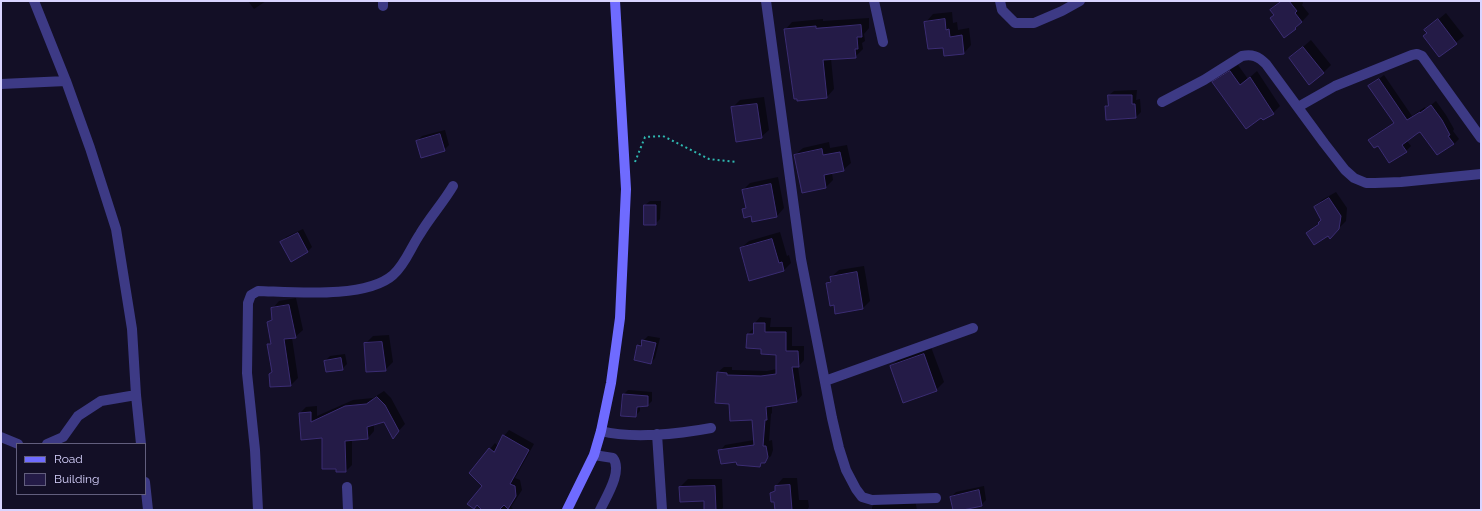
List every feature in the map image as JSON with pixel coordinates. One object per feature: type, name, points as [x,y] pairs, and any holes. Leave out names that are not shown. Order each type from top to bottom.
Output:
[{"type":"street","points":[[34,1],[66,82],[116,229],[132,329],[141,443]]},
{"type":"street","points":[[567,510],[594,455],[601,431],[611,382],[620,318],[626,188],[614,1]]},
{"type":"street","points":[[766,1],[801,259],[839,448],[856,490],[862,497],[872,500],[936,498]]},
{"type":"street","points":[[874,1],[883,42]]},
{"type":"street","points":[[1000,1],[1002,10],[1015,23],[1034,23],[1062,11],[1080,1]]},
{"type":"street","points":[[1298,107],[1335,86],[1412,54],[1418,54],[1422,56],[1481,138]]},
{"type":"street","points":[[1162,102],[1204,80],[1242,56],[1251,55],[1260,58],[1266,64],[1345,170],[1354,178],[1366,183],[1401,182],[1481,174]]},
{"type":"street","points":[[1,84],[66,82]]},
{"type":"street","points":[[258,510],[255,450],[248,373],[248,303],[251,295],[258,291],[333,293],[360,289],[380,283],[394,275],[420,233],[446,198],[452,186]]},
{"type":"street","points":[[825,381],[973,328]]},
{"type":"street","points":[[49,443],[63,437],[78,416],[101,401],[136,395]]},
{"type":"street","points":[[601,431],[612,434],[657,434],[686,433],[711,428]]},
{"type":"street","points":[[657,434],[662,510]]},
{"type":"street","points":[[1,437],[16,443]]},
{"type":"street","points":[[594,455],[613,458],[616,463],[617,471],[600,510]]},
{"type":"street","points":[[347,487],[348,510]]},
{"type":"street","points":[[146,491],[148,510]]},
{"type":"path","points":[[634,166],[644,137],[664,136],[709,159],[736,162]]},
{"type":"building","points":[[1282,1],[1289,1],[1297,11],[1295,13],[1302,22],[1295,28],[1296,29],[1284,38],[1270,18],[1274,15],[1270,10]]},
{"type":"building","points":[[945,19],[946,30],[949,29],[950,37],[962,35],[964,54],[944,56],[943,48],[928,49],[924,22]]},
{"type":"building","points":[[1438,19],[1457,44],[1439,57],[1423,36],[1427,33],[1424,30]]},
{"type":"building","points":[[861,25],[862,37],[857,37],[858,49],[855,49],[856,58],[823,60],[827,98],[797,101],[797,99],[794,99],[784,29],[816,26],[816,28]]},
{"type":"building","points":[[1303,47],[1324,73],[1309,85],[1289,58]]},
{"type":"building","points":[[1230,71],[1240,85],[1250,77],[1274,114],[1263,120],[1261,118],[1246,129],[1212,82]]},
{"type":"building","points":[[1379,79],[1407,120],[1431,105],[1442,120],[1450,135],[1448,136],[1454,144],[1437,155],[1420,132],[1402,145],[1407,152],[1389,163],[1378,146],[1374,148],[1368,140],[1394,123],[1368,86]]},
{"type":"building","points":[[1108,95],[1132,95],[1132,104],[1135,104],[1136,118],[1106,120],[1105,106],[1108,106]]},
{"type":"building","points":[[757,104],[762,138],[736,142],[731,107]]},
{"type":"building","points":[[440,134],[445,151],[421,158],[416,141]]},
{"type":"building","points":[[822,149],[823,155],[840,152],[844,171],[824,175],[826,188],[802,193],[794,155]]},
{"type":"building","points":[[771,184],[777,217],[752,222],[751,216],[744,218],[742,209],[746,208],[742,190]]},
{"type":"building","points":[[1329,198],[1341,216],[1339,229],[1330,239],[1328,236],[1314,245],[1306,233],[1319,224],[1318,223],[1321,220],[1314,207]]},
{"type":"building","points":[[644,205],[656,205],[656,225],[644,225]]},
{"type":"building","points":[[298,233],[308,252],[291,262],[280,242]]},
{"type":"building","points":[[772,239],[779,263],[782,262],[784,271],[749,281],[740,248]]},
{"type":"building","points":[[857,272],[863,309],[835,314],[834,305],[830,306],[826,283],[831,282],[830,277]]},
{"type":"building","points":[[289,305],[296,338],[284,339],[291,386],[270,387],[269,374],[272,372],[267,344],[271,344],[267,322],[272,320],[271,308]]},
{"type":"building","points":[[754,323],[765,323],[765,332],[786,332],[786,351],[798,351],[799,367],[792,367],[797,402],[766,407],[767,420],[765,420],[763,446],[766,446],[768,457],[765,463],[761,463],[760,467],[737,465],[736,462],[721,464],[718,450],[754,445],[752,420],[730,421],[729,404],[715,403],[717,372],[727,373],[727,375],[761,376],[776,374],[776,355],[761,354],[761,349],[746,348],[747,334],[753,334]]},
{"type":"building","points":[[642,340],[656,343],[651,364],[634,360],[637,345],[641,346]]},
{"type":"building","points":[[382,342],[386,371],[366,372],[364,343]]},
{"type":"building","points":[[924,354],[937,391],[903,403],[890,366]]},
{"type":"building","points":[[341,358],[343,370],[326,372],[324,361]]},
{"type":"building","points":[[623,394],[648,396],[648,406],[637,407],[636,417],[621,416]]},
{"type":"building","points":[[377,397],[385,405],[399,431],[393,439],[384,422],[367,427],[368,439],[345,441],[346,472],[336,472],[336,469],[322,469],[322,438],[301,440],[299,413],[311,412],[311,422],[345,406],[366,404]]},
{"type":"building","points":[[503,435],[529,450],[510,484],[515,486],[516,496],[508,509],[504,505],[499,510],[482,510],[477,505],[474,509],[467,504],[482,486],[469,473],[489,448],[494,452]]},
{"type":"building","points":[[790,485],[792,510],[775,510],[774,502],[771,502],[770,493],[775,491],[775,486]]},
{"type":"building","points":[[715,486],[716,510],[704,510],[704,501],[680,502],[679,487]]},
{"type":"building","points":[[979,490],[982,506],[963,510],[953,510],[950,497]]}]
